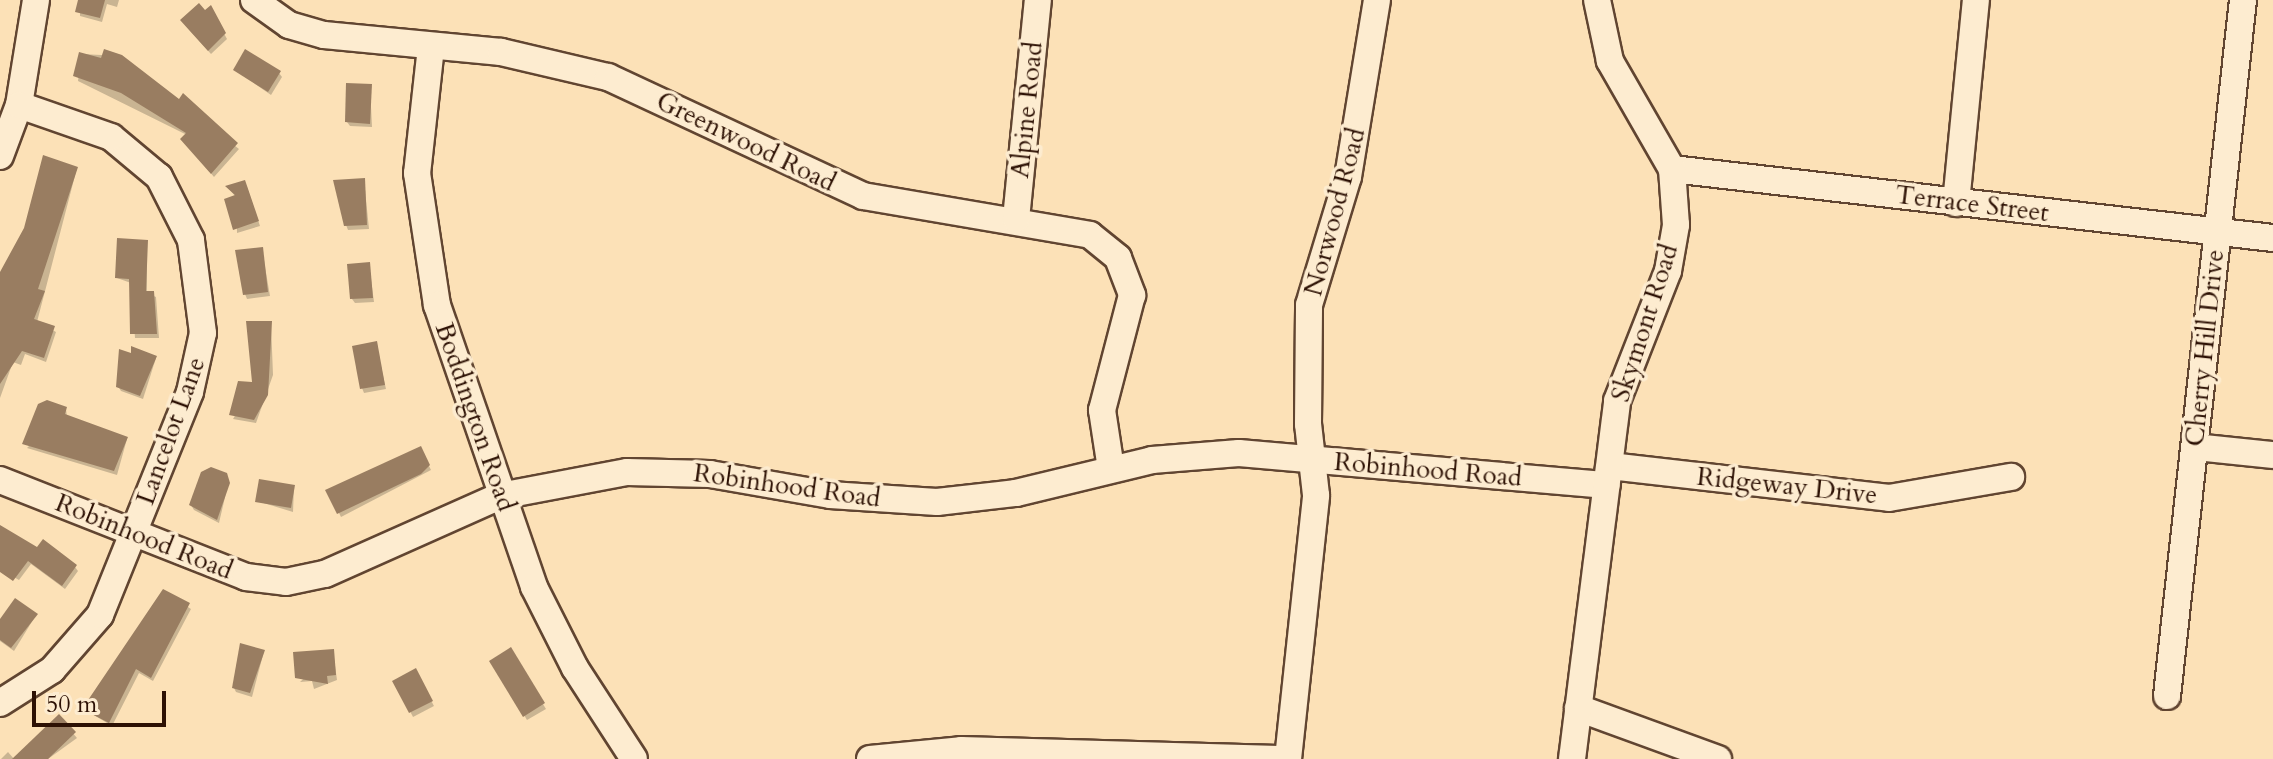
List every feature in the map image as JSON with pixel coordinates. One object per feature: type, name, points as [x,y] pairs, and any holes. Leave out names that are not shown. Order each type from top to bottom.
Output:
[{"type":"street","points":[[0,156],[19,105],[36,0]]},
{"type":"street","name":"Greenwood Road","points":[[254,0],[309,32],[590,71],[845,190],[1090,235],[1127,274],[1132,313],[1102,410],[1111,469]]},
{"type":"street","name":"Alpine Road","points":[[1016,219],[1038,0]]},
{"type":"street","name":"Norwood Road","points":[[1288,759],[1314,459],[1309,305],[1348,177],[1377,0]]},
{"type":"street","name":"Skymont Road","points":[[1572,759],[1621,382],[1673,254],[1672,169],[1612,66],[1597,0]]},
{"type":"street","points":[[1956,203],[1976,0]]},
{"type":"street","name":"Cherry Hill Drive","points":[[2167,696],[2243,0]]},
{"type":"street","name":"Boddington Road","points":[[431,47],[416,146],[425,253],[500,496],[557,634],[634,759]]},
{"type":"street","name":"Lancelot Lane","points":[[0,703],[48,674],[82,640],[135,531],[200,355],[201,295],[191,240],[172,194],[133,151],[19,105]]},
{"type":"street","name":"Terrace Street","points":[[1672,169],[2273,238]]},
{"type":"street","points":[[2195,447],[2273,455]]},
{"type":"street","name":"Robinhood Road","points":[[0,480],[246,577],[295,582],[500,496],[664,471],[937,502],[1016,493],[1111,469],[1220,454],[1608,476]]},
{"type":"street","name":"Ridgeway Drive","points":[[1608,476],[1889,498],[2011,477]]},
{"type":"street","points":[[1578,708],[1718,759]]},
{"type":"street","points":[[870,759],[961,750],[1279,759]]},
{"type":"building","points":[[78,0],[105,0],[100,18],[75,12]]},
{"type":"building","points":[[199,3],[205,10],[211,5],[226,33],[208,51],[180,20]]},
{"type":"building","points":[[104,49],[122,55],[179,99],[183,93],[238,143],[211,174],[180,139],[186,133],[121,93],[73,76],[79,52],[101,58]]},
{"type":"building","points":[[245,49],[281,71],[268,92],[233,70]]},
{"type":"building","points":[[346,83],[372,84],[370,124],[345,122]]},
{"type":"building","points":[[43,155],[78,167],[38,289],[45,291],[34,319],[55,326],[44,358],[22,351],[0,384],[0,272],[24,228]]},
{"type":"building","points":[[365,178],[367,225],[344,226],[333,180]]},
{"type":"building","points":[[245,180],[259,221],[233,230],[224,199],[235,195],[225,186]]},
{"type":"building","points":[[117,238],[148,240],[146,291],[154,291],[157,334],[130,334],[129,279],[115,278]]},
{"type":"building","points":[[263,247],[268,292],[243,295],[235,250]]},
{"type":"building","points":[[370,262],[373,298],[350,299],[347,264]]},
{"type":"building","points":[[246,321],[272,321],[268,395],[254,420],[229,415],[238,381],[252,382]]},
{"type":"building","points":[[377,341],[385,385],[360,389],[352,346]]},
{"type":"building","points":[[131,346],[157,356],[140,396],[116,387],[119,349],[131,353]]},
{"type":"building","points":[[47,400],[67,407],[65,414],[128,437],[114,471],[22,444],[38,404]]},
{"type":"building","points":[[421,446],[430,465],[421,474],[337,514],[325,490]]},
{"type":"building","points":[[211,467],[227,473],[230,483],[217,520],[189,505],[201,472]]},
{"type":"building","points":[[259,479],[295,485],[291,508],[255,502]]},
{"type":"building","points":[[0,525],[37,547],[43,539],[77,565],[62,586],[28,561],[13,581],[0,572]]},
{"type":"building","points":[[163,589],[190,603],[151,678],[136,669],[109,723],[82,709]]},
{"type":"building","points":[[15,598],[38,614],[11,648],[0,640],[0,619]]},
{"type":"building","points":[[240,643],[265,650],[250,693],[232,688]]},
{"type":"building","points":[[511,647],[545,703],[523,717],[489,661]]},
{"type":"building","points":[[334,649],[336,675],[327,676],[328,684],[295,678],[293,652]]},
{"type":"building","points":[[416,668],[433,701],[409,713],[392,681]]},
{"type":"building","points":[[59,714],[76,732],[48,759],[12,759]]}]
